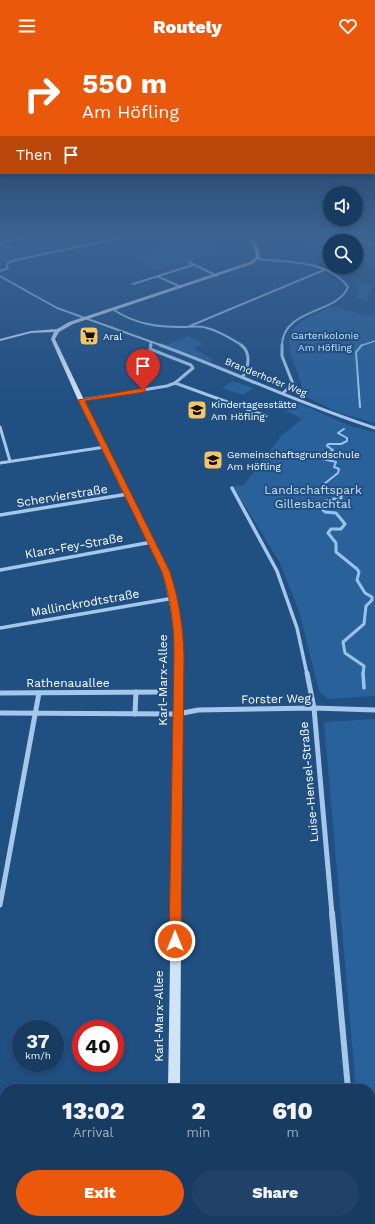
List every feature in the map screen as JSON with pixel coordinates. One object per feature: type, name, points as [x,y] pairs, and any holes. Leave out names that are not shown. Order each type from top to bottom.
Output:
[{"type":"street","name":"Branderhofer Weg","points":[[26,291],[57,308],[243,376],[346,419],[375,428]]},
{"type":"street","points":[[18,336],[54,334],[71,323],[170,291]]},
{"type":"street","points":[[189,326],[273,291]]},
{"type":"street","points":[[283,393],[293,384],[281,351],[282,341],[286,331],[296,320],[340,299],[347,291]]},
{"type":"street","points":[[114,310],[128,318],[144,324],[206,327],[234,340],[245,348],[248,356],[247,370],[243,376]]},
{"type":"street","points":[[0,340],[36,331],[59,330]]},
{"type":"street","name":"Karl-Marx-Allee","points":[[54,334],[54,344],[152,542],[166,572],[174,598],[178,626],[174,1084]]},
{"type":"street","name":"Branderhofer Weg","points":[[151,342],[150,349],[191,365],[193,368],[175,383]]},
{"type":"street","points":[[81,400],[158,388],[175,383],[266,416]]},
{"type":"street","points":[[0,427],[10,461]]},
{"type":"street","points":[[0,463],[105,447]]},
{"type":"street","name":"Luise-Hensel-Straße","points":[[232,488],[277,571],[298,628],[314,708],[348,1084]]},
{"type":"street","name":"Schervierstraße","points":[[0,515],[128,494]]},
{"type":"street","name":"Klara-Fey-Straße","points":[[0,570],[152,542]]},
{"type":"street","name":"Mallinckrodtstraße","points":[[0,628],[174,598]]},
{"type":"street","points":[[135,714],[136,692]]},
{"type":"street","name":"Rathenauallee","points":[[0,693],[164,692]]},
{"type":"street","points":[[0,905],[39,693]]},
{"type":"street","name":"Forster Weg","points":[[178,714],[198,710],[314,708],[375,710]]},
{"type":"street","points":[[0,713],[178,714]]},
{"type":"green space","points":[[359,291],[371,291],[367,298],[369,300],[356,298]]},
{"type":"green space","name":"Gartenkolonie Am Höfling","points":[[332,306],[367,316],[375,314],[375,423],[339,413],[307,397],[302,388],[289,345],[290,336],[300,323]]},
{"type":"green space","points":[[188,336],[204,344],[194,348],[213,360],[210,362],[166,345]]},
{"type":"green space","points":[[233,381],[254,388],[243,395],[222,388]]},
{"type":"green space","name":"Landschaftspark Gillesbachtal","points":[[296,402],[350,426],[375,432],[375,696],[328,699],[319,691],[299,611],[280,563],[233,486],[244,485],[282,435],[302,419],[283,409]]},
{"type":"green space","points":[[375,719],[375,1084],[356,1084],[324,722]]},
{"type":"waterway","points":[[362,345],[375,341]]},
{"type":"waterway","points":[[360,407],[356,352],[362,345]]},
{"type":"waterway","points":[[330,489],[325,487],[324,484],[338,473],[339,469],[334,467],[336,462],[323,459],[323,456],[333,450],[327,446],[328,444],[341,444],[347,441],[347,438],[338,433],[344,429]]},
{"type":"waterway","points":[[328,488],[341,493],[341,498],[328,500],[319,506],[325,512],[336,513],[345,524],[341,529],[331,529],[328,533],[336,543],[336,552],[357,569],[359,572],[357,580],[365,593],[372,597],[372,600],[366,606],[364,624],[343,642],[345,653],[364,666],[363,674]]},
{"type":"waterway","points":[[363,674],[364,688]]},
{"type":"place","name":"Aral","points":[[89,336]]},
{"type":"place","name":"Kindertagesstätte Am Höfling","points":[[197,410]]},
{"type":"place","name":"Gemeinschaftsgrundschule Am Höfling","points":[[213,460]]},
{"type":"route","points":[[143,390],[81,400],[166,572],[174,598],[178,626],[179,655],[175,941]]}]
